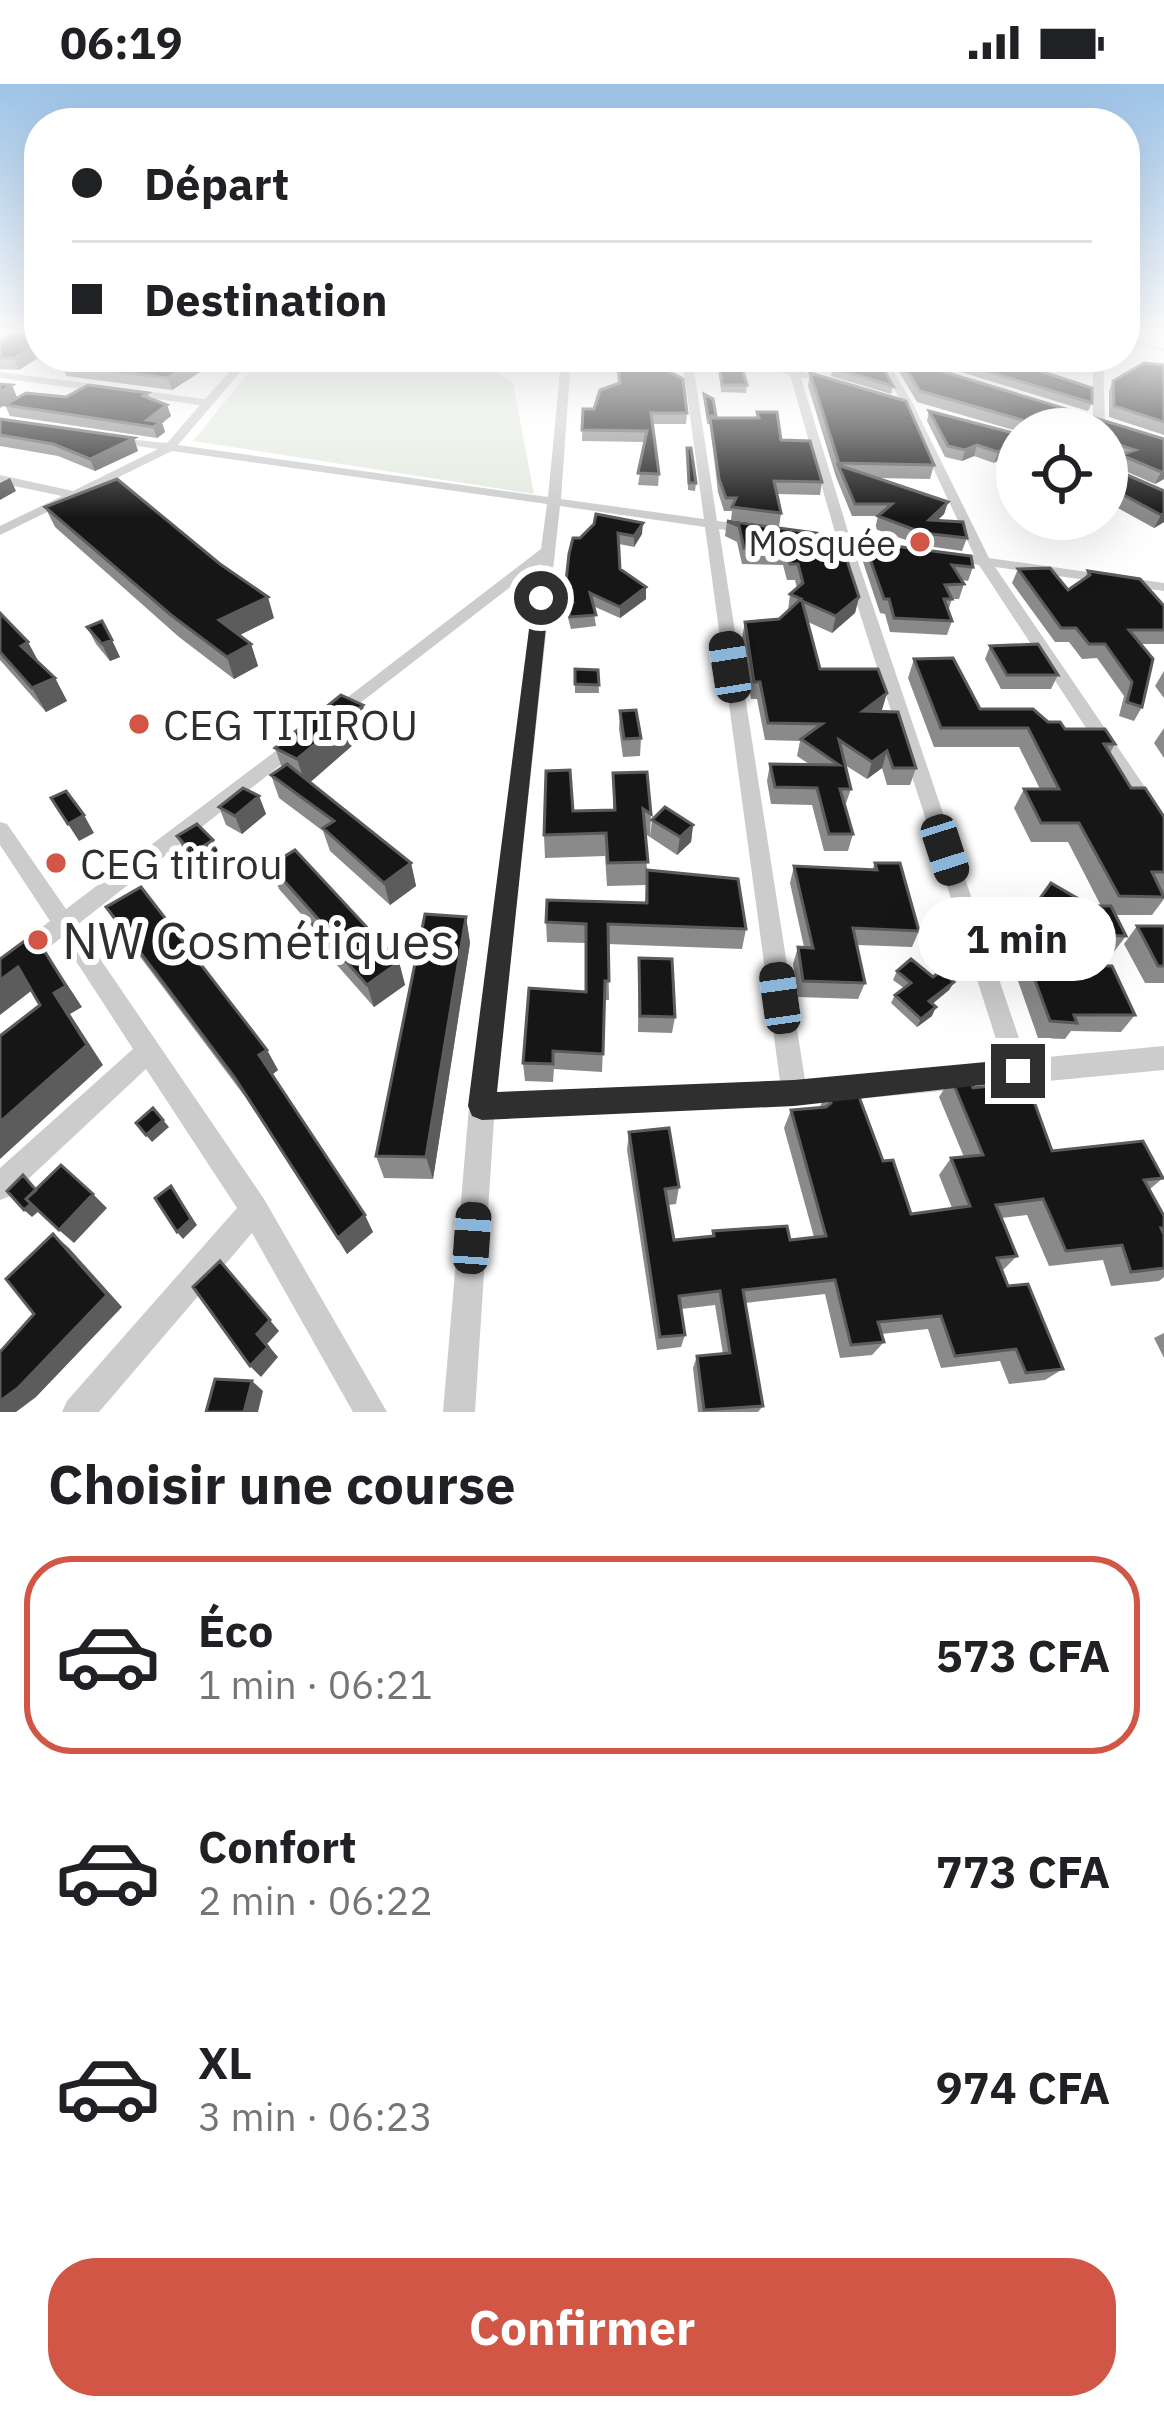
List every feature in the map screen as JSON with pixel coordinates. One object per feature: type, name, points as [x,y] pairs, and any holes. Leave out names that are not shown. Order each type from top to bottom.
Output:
[{"type":"street","points":[[142,394],[209,403]]},
{"type":"street","points":[[0,531],[168,448],[217,394]]},
{"type":"street","points":[[459,1412],[482,1106],[565,394]]},
{"type":"street","points":[[692,394],[794,1093]]},
{"type":"street","points":[[801,394],[1018,1071]]},
{"type":"street","points":[[902,394],[984,561],[1164,831]]},
{"type":"street","points":[[885,398],[927,410]]},
{"type":"street","points":[[100,437],[551,505],[776,532]]},
{"type":"street","points":[[0,479],[76,495]]},
{"type":"street","points":[[799,535],[914,551]]},
{"type":"street","points":[[322,724],[546,552]]},
{"type":"street","points":[[937,554],[1139,584],[1158,593]]},
{"type":"street","points":[[0,972],[303,739]]},
{"type":"street","points":[[0,829],[254,1209],[371,1412]]},
{"type":"street","points":[[0,1186],[146,1053]]},
{"type":"street","points":[[482,1106],[794,1093],[1164,1058]]},
{"type":"street","points":[[78,1412],[96,1399],[254,1209]]},
{"type":"shaded area","points":[[231,394],[515,394],[534,494],[193,441]]},
{"type":"building","points":[[24,394],[146,394],[143,396],[167,405],[147,420],[161,422],[153,427],[5,405]]},
{"type":"building","points":[[599,394],[685,394],[687,413],[651,413],[659,474],[638,473],[647,431],[582,430],[583,409],[594,409]]},
{"type":"building","points":[[704,394],[713,399],[716,416],[708,416]]},
{"type":"building","points":[[817,394],[882,394],[906,401],[934,465],[839,463]]},
{"type":"building","points":[[930,394],[1017,394],[1063,408],[996,408],[996,413]]},
{"type":"building","points":[[1062,394],[1092,394],[1092,403]]},
{"type":"building","points":[[1114,394],[1164,394],[1164,422],[1114,406]]},
{"type":"building","points":[[929,411],[996,429],[996,451],[977,445],[965,450],[948,446]]},
{"type":"building","points":[[757,412],[777,412],[781,440],[810,441],[822,482],[774,481],[781,513],[732,507],[736,498],[726,498],[719,479],[710,418],[759,418]]},
{"type":"building","points":[[0,419],[134,438],[90,459],[53,444],[0,435]]},
{"type":"building","points":[[1128,428],[1164,439],[1164,471],[1128,458],[1128,452],[1135,450],[1128,448]]},
{"type":"building","points":[[687,448],[691,448],[696,483],[689,483]]},
{"type":"building","points":[[838,465],[948,502],[929,520],[963,522],[967,538],[923,533],[878,516],[892,504],[855,504]]},
{"type":"building","points":[[1128,475],[1164,491],[1161,515],[1128,497]]},
{"type":"building","points":[[117,479],[268,597],[219,620],[251,644],[227,657],[45,507]]},
{"type":"building","points":[[596,514],[643,523],[634,536],[618,533],[620,569],[646,587],[620,607],[590,593],[596,615],[570,617],[566,603],[573,602],[566,581],[573,538],[580,538],[594,524]]},
{"type":"building","points":[[727,521],[839,536],[859,597],[836,616],[802,601],[820,669],[878,669],[887,693],[863,711],[898,712],[916,768],[893,768],[887,751],[872,762],[839,740],[851,789],[840,789],[853,834],[829,834],[817,788],[775,787],[770,764],[839,765],[801,739],[822,724],[768,723],[760,682],[754,682],[745,622],[779,619],[801,599],[790,594],[803,583],[798,564],[790,564],[786,549],[744,548],[739,526]]},
{"type":"building","points":[[864,542],[971,556],[973,567],[952,565],[964,584],[945,585],[952,599],[944,599],[952,621],[894,618]]},
{"type":"building","points":[[1050,568],[1068,590],[1090,575],[1088,571],[1140,579],[1164,606],[1164,630],[1129,630],[1153,659],[1142,707],[1127,702],[1132,682],[1105,644],[1089,644],[1076,628],[1061,628],[1018,569]]},
{"type":"building","points":[[0,613],[28,642],[21,646],[55,678],[32,688],[0,652]]},
{"type":"building","points":[[102,621],[112,640],[102,644],[87,627]]},
{"type":"building","points":[[1038,644],[1058,675],[1007,675],[990,646]]},
{"type":"building","points":[[953,658],[980,709],[1033,709],[1065,729],[1105,729],[1115,744],[1104,744],[1131,788],[1145,788],[1164,817],[1164,872],[1152,872],[1164,897],[1119,896],[1079,823],[1041,823],[1024,789],[1059,789],[1028,728],[941,728],[914,659]]},
{"type":"building","points":[[575,669],[598,670],[599,685],[575,684]]},
{"type":"building","points":[[341,695],[363,705],[297,759],[275,748]]},
{"type":"building","points":[[636,710],[641,738],[624,739],[620,711]]},
{"type":"building","points":[[287,764],[411,863],[384,883],[323,828],[334,821],[271,775]]},
{"type":"building","points":[[570,770],[573,811],[615,810],[613,773],[647,772],[651,814],[643,809],[648,862],[608,863],[606,833],[544,835],[546,771]]},
{"type":"building","points":[[243,788],[259,796],[235,816],[219,807]]},
{"type":"building","points":[[66,791],[84,815],[68,824],[51,798]]},
{"type":"building","points":[[665,807],[693,825],[680,837],[652,820]]},
{"type":"building","points":[[197,824],[213,840],[192,853],[177,836]]},
{"type":"building","points":[[295,850],[399,962],[367,985],[313,924],[319,920],[270,865]]},
{"type":"building","points":[[875,863],[900,863],[919,931],[853,928],[865,983],[803,981],[798,947],[813,948],[794,866],[877,870]]},
{"type":"building","points":[[647,870],[738,879],[746,929],[608,924],[603,1054],[553,1051],[553,1064],[523,1063],[529,988],[586,992],[586,924],[546,922],[547,900],[647,903]]},
{"type":"building","points":[[1051,883],[1077,898],[1067,912],[1041,897]]},
{"type":"building","points":[[141,887],[267,1050],[259,1055],[365,1215],[338,1238],[235,1078],[106,907]]},
{"type":"building","points":[[1083,906],[1111,906],[1126,936],[1098,935]]},
{"type":"building","points":[[425,914],[466,917],[426,1157],[376,1156]]},
{"type":"building","points":[[1137,926],[1164,926],[1164,966],[1158,966]]},
{"type":"building","points":[[34,934],[66,986],[54,993],[87,1045],[0,1122],[0,1036],[40,1005],[18,967],[0,980],[0,959]]},
{"type":"building","points":[[639,958],[672,959],[675,1017],[640,1016]]},
{"type":"building","points":[[911,959],[933,977],[941,971],[954,982],[929,1001],[936,1007],[921,1019],[895,995],[911,983],[897,971]]},
{"type":"building","points":[[1029,964],[1112,966],[1135,1015],[1074,1015],[1077,1023],[1050,1021]]},
{"type":"building","points":[[968,1077],[973,1088],[1027,1082],[1052,1151],[1143,1141],[1163,1178],[1144,1180],[1164,1216],[1164,1268],[1131,1272],[1122,1245],[1066,1251],[1043,1199],[996,1205],[1017,1256],[997,1258],[1008,1286],[1028,1284],[1063,1369],[1026,1373],[1016,1349],[955,1356],[941,1316],[878,1322],[884,1342],[851,1345],[835,1280],[743,1290],[763,1406],[704,1410],[697,1356],[730,1353],[720,1291],[679,1296],[685,1335],[660,1337],[629,1132],[669,1128],[679,1187],[665,1189],[674,1240],[714,1236],[713,1231],[787,1226],[790,1240],[826,1236],[791,1110],[826,1107],[831,1103],[827,1089],[855,1086],[883,1161],[893,1160],[911,1214],[970,1206],[951,1158],[983,1155],[951,1078]]},
{"type":"building","points":[[153,1108],[163,1120],[146,1135],[136,1123]]},
{"type":"building","points":[[61,1165],[93,1194],[59,1230],[26,1199]]},
{"type":"building","points":[[23,1175],[36,1190],[26,1199],[31,1204],[24,1210],[7,1191]]},
{"type":"building","points":[[171,1186],[191,1219],[177,1232],[155,1198]]},
{"type":"building","points":[[53,1234],[107,1295],[0,1401],[0,1352],[34,1314],[6,1279]]},
{"type":"building","points":[[220,1261],[270,1320],[257,1334],[268,1347],[250,1366],[193,1287]]},
{"type":"building","points":[[215,1379],[252,1381],[244,1412],[206,1412]]},
{"type":"place","name":"Mosquée","points":[[920,542]]},
{"type":"place","name":"CEG TITIROU","points":[[139,724]]},
{"type":"place","name":"CEG titirou","points":[[56,863]]},
{"type":"place","name":"NW Cosmétiques","points":[[38,940]]},
{"type":"route","points":[[541,598],[482,1106],[794,1093],[1018,1071]]}]
